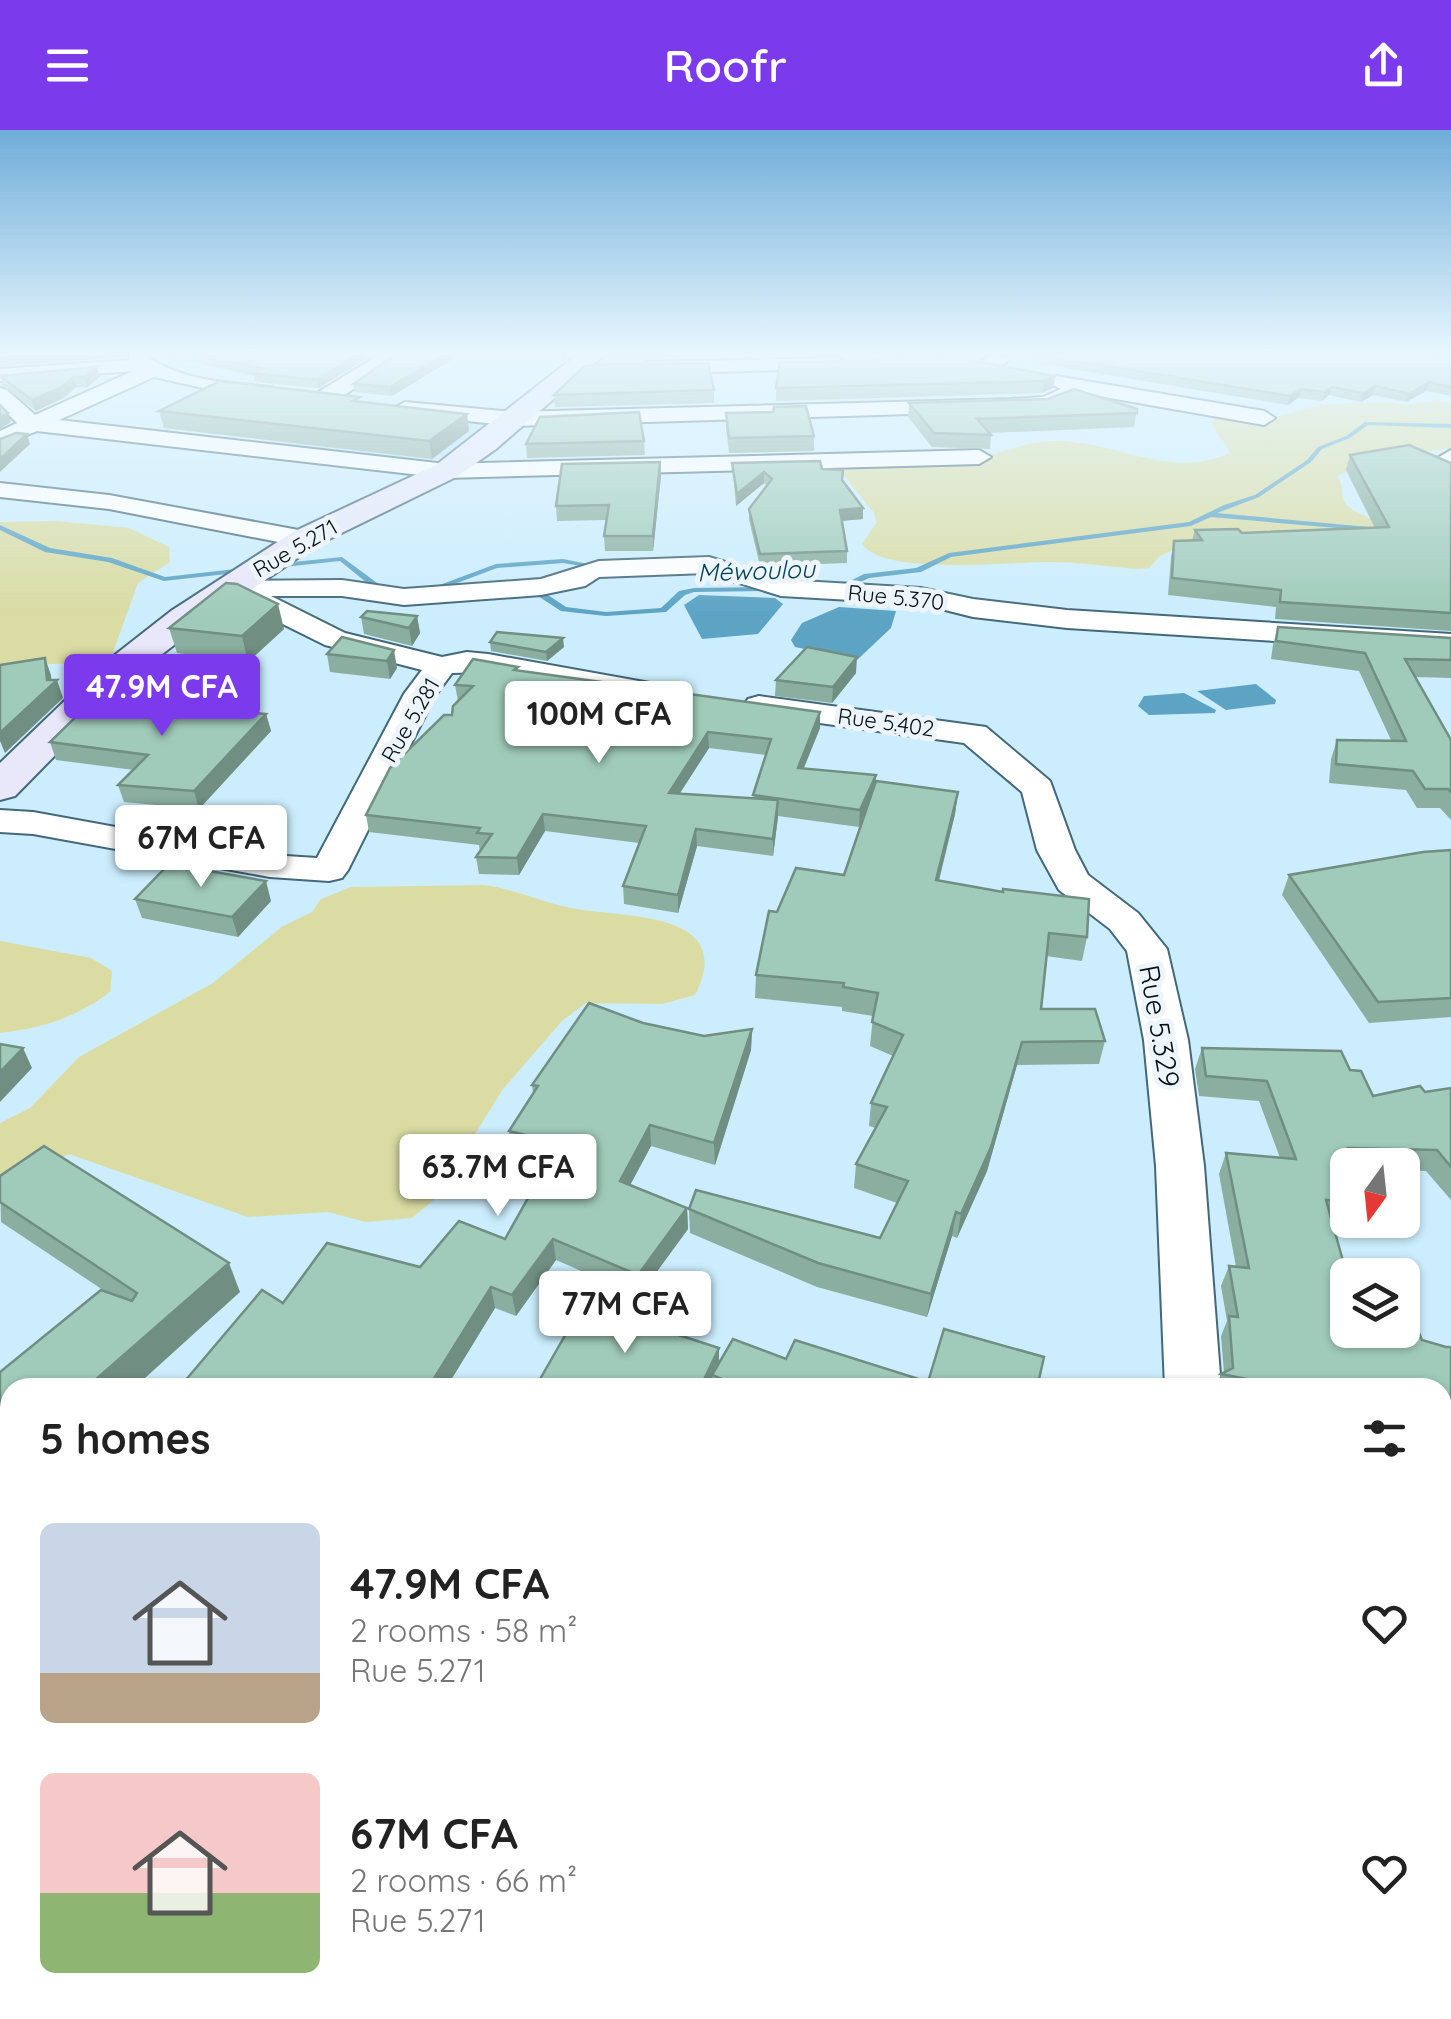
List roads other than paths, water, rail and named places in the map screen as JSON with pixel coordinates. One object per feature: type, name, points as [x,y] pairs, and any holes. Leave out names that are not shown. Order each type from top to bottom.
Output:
[{"type":"street","points":[[170,439],[446,472],[979,457]]},
{"type":"street","name":"Rue 5.271","points":[[4,778],[115,674],[184,619],[304,539],[446,472],[489,439]]},
{"type":"street","points":[[0,490],[108,502],[304,539]]},
{"type":"street","name":"Rue 5.370","points":[[230,587],[342,588],[404,597],[542,587],[576,580],[582,572],[599,569],[708,564],[781,588],[921,596],[973,608],[1067,620],[1451,643]]},
{"type":"street","name":"Rue 5.281","points":[[0,820],[33,822],[270,866],[329,870],[420,694],[442,666],[335,640],[230,587]]},
{"type":"street","points":[[442,666],[467,661],[488,663],[697,699]]},
{"type":"street","name":"Rue 5.402","points":[[732,702],[974,734]]},
{"type":"street","name":"Rue 5.329","points":[[974,734],[1038,788],[1056,850],[1073,882],[1124,921],[1147,949],[1166,1040],[1180,1166],[1192,1378]]},
{"type":"waterway","name":"Méwoulou","points":[[838,589],[867,576],[918,570],[949,555],[1191,524],[1257,496],[1309,461],[1320,448],[1343,439]]},
{"type":"waterway","points":[[1212,515],[1380,530]]},
{"type":"waterway","name":"Méwoulou","points":[[0,527],[48,550],[109,560],[164,579],[244,570]]},
{"type":"waterway","name":"Méwoulou","points":[[274,566],[342,559],[385,593]]},
{"type":"waterway","points":[[430,590],[496,566],[563,561],[605,568]]},
{"type":"waterway","name":"Méwoulou","points":[[533,589],[564,609],[606,614],[663,610],[682,593],[694,590],[773,589]]}]
